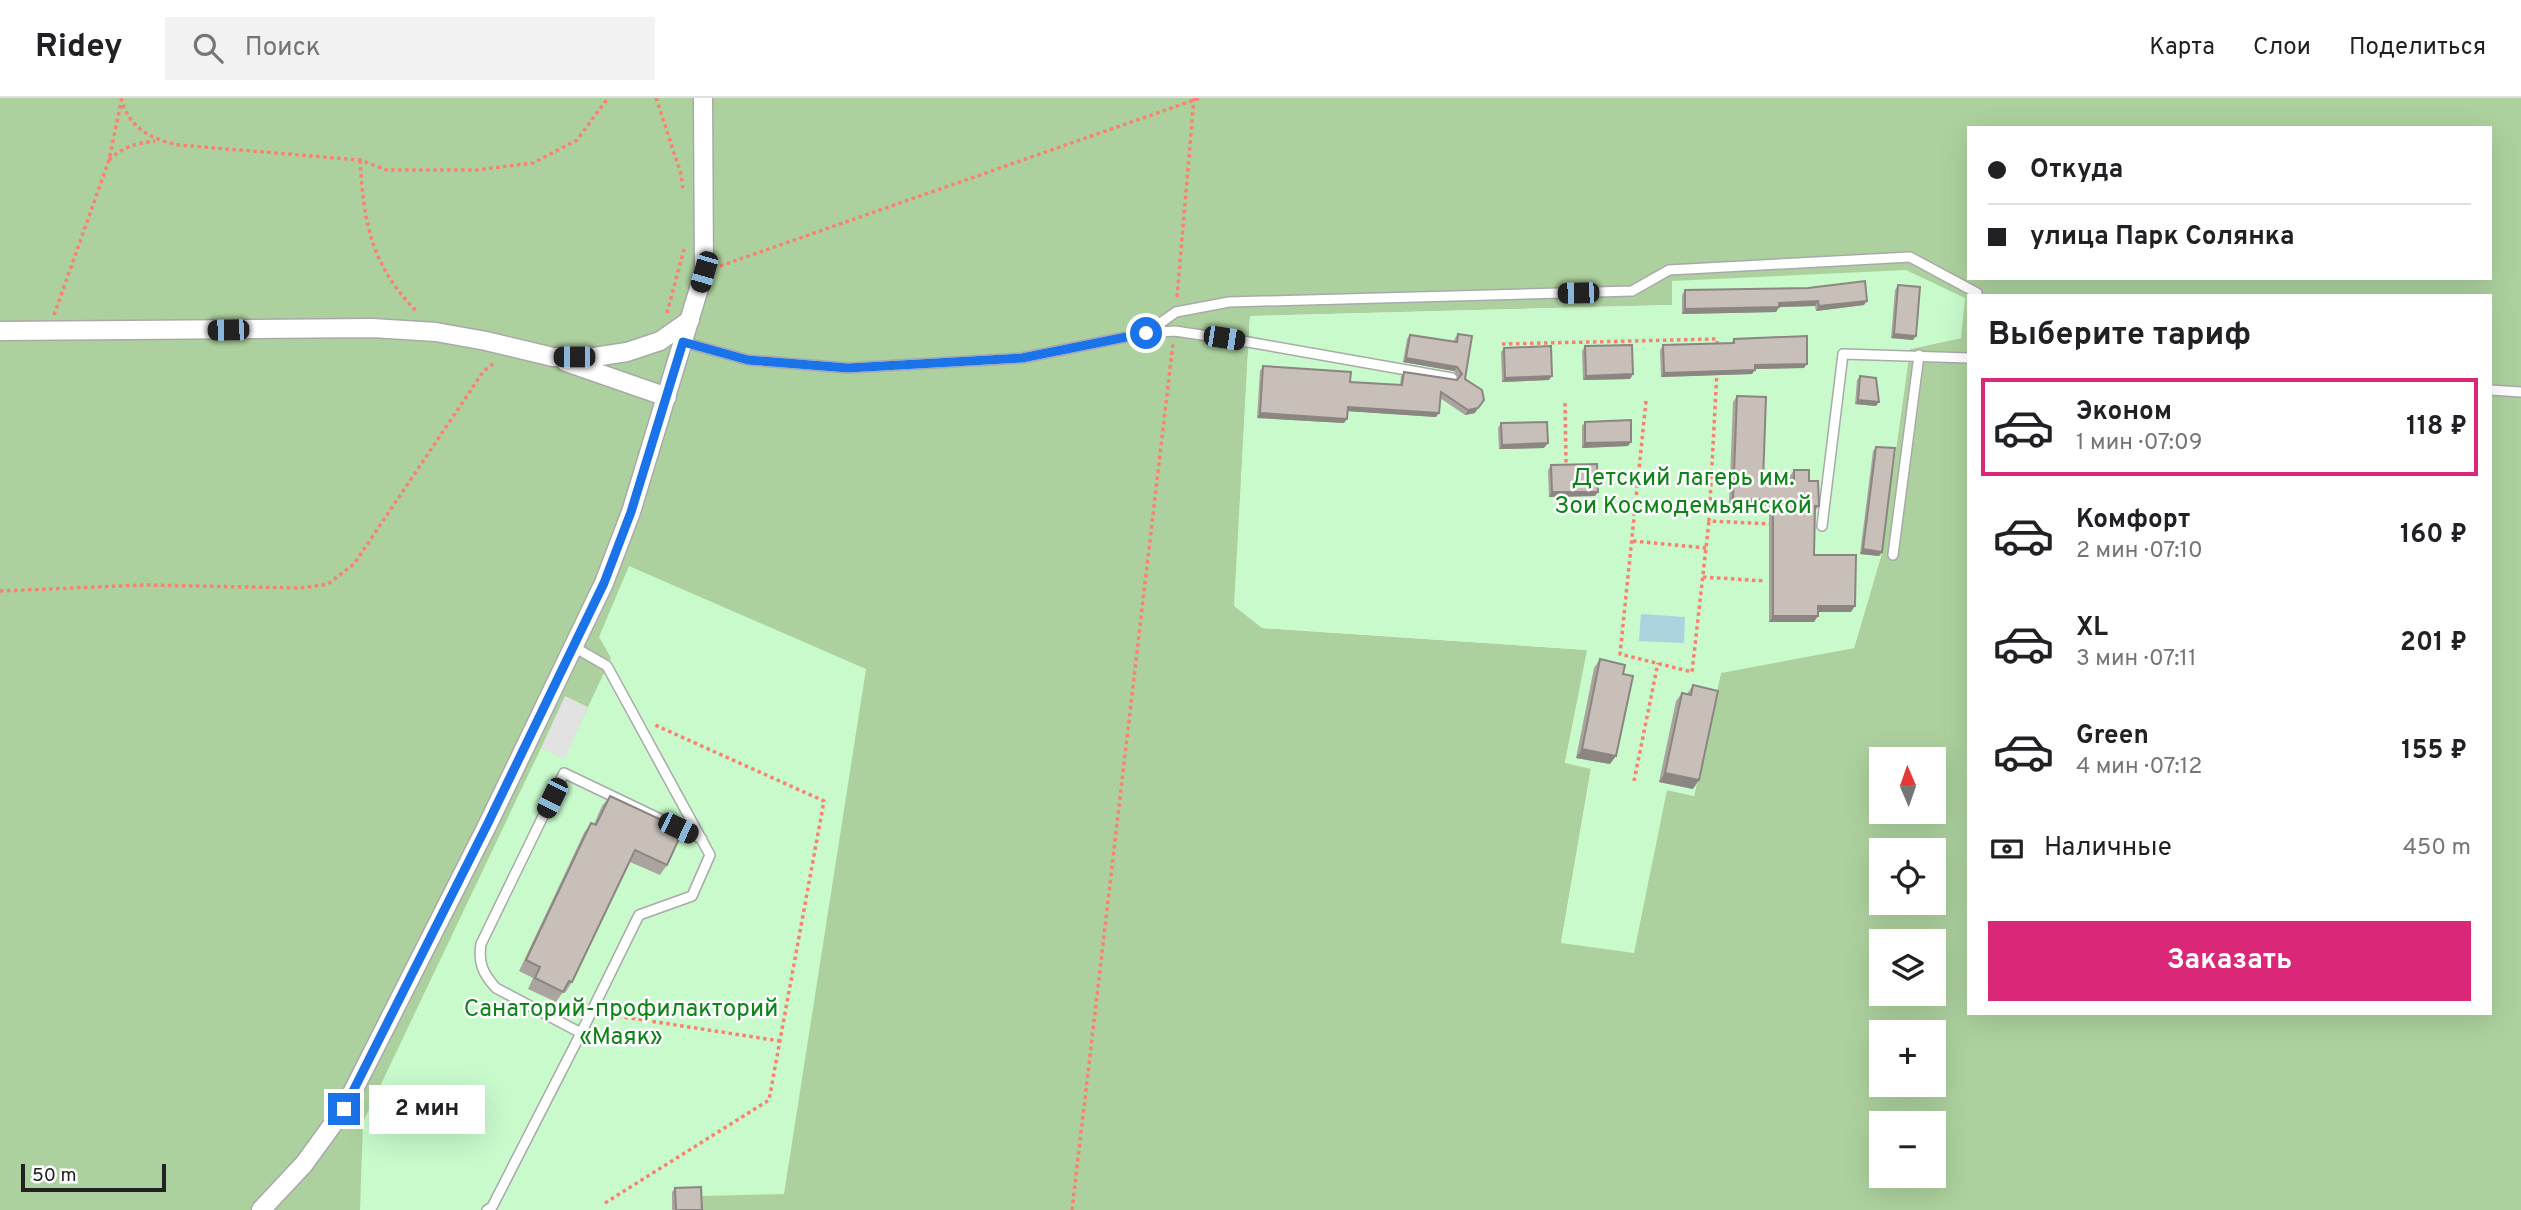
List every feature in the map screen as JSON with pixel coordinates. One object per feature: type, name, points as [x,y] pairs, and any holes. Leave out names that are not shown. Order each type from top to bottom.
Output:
[{"type":"street","points":[[261,1210],[304,1164],[344,1109],[604,583],[631,512],[704,272],[703,98]]},
{"type":"street","points":[[553,357],[594,358],[627,352],[660,341],[690,320]]},
{"type":"street","points":[[0,331],[372,328],[436,332],[512,346],[553,357],[667,397]]},
{"type":"lane","points":[[1146,333],[1176,312],[1229,302],[1632,291],[1669,270],[1910,257],[1977,294]]},
{"type":"lane","points":[[683,342],[748,360],[848,368],[1022,358],[1146,333],[1175,331],[1452,377]]},
{"type":"lane","points":[[1822,526],[1843,354],[1967,358]]},
{"type":"lane","points":[[1893,555],[1919,355]]},
{"type":"lane","points":[[2492,390],[2521,392]]},
{"type":"lane","points":[[487,1210],[492,1207],[639,915],[692,895],[710,855],[607,666],[574,647]]},
{"type":"lane","points":[[581,1033],[496,988],[481,968],[480,956],[481,944],[564,773],[702,839]]},
{"type":"path","points":[[109,160],[121,148],[157,141],[360,160],[387,170],[477,170],[533,163],[577,140],[608,98]]},
{"type":"path","points":[[656,98],[681,174],[684,196]]},
{"type":"path","points":[[704,272],[1200,98]]},
{"type":"path","points":[[120,99],[137,128],[157,141]]},
{"type":"path","points":[[52,332],[55,307],[109,160],[120,99]]},
{"type":"path","points":[[1176,312],[1194,100]]},
{"type":"path","points":[[360,160],[366,228],[380,262],[405,300],[436,332]]},
{"type":"path","points":[[660,341],[685,245]]},
{"type":"path","points":[[1072,1210],[1175,331]]},
{"type":"path","points":[[1502,345],[1717,339],[1717,352]]},
{"type":"path","points":[[0,591],[144,585],[302,588],[328,584],[354,564],[483,372],[512,346]]},
{"type":"path","points":[[1646,401],[1620,654],[1692,672],[1709,521],[1717,365]]},
{"type":"path","points":[[1565,403],[1566,463]]},
{"type":"path","points":[[1709,521],[1784,524]]},
{"type":"path","points":[[1633,541],[1706,548]]},
{"type":"path","points":[[1703,577],[1765,581]]},
{"type":"path","points":[[1634,781],[1658,663]]},
{"type":"path","points":[[605,1203],[769,1100],[824,801],[635,716]]},
{"type":"path","points":[[592,1012],[780,1041]]},
{"type":"green space","points":[[0,98],[2521,98],[2521,1210],[0,1210]],"holes":[[[1672,281],[1961,338],[1910,349],[1881,556],[1854,648],[1721,672],[1694,796],[1668,790],[1561,943],[1591,768],[1565,762],[1588,650],[1262,628],[1241,483],[1250,316],[1672,305]]]},
{"type":"green space","name":"Детский лагерь им. Зои Космодемьянской","points":[[1906,270],[1965,298],[1961,338],[1910,349],[1881,556],[1854,648],[1721,673],[1694,796],[1667,790],[1634,953],[1561,943],[1591,769],[1565,763],[1587,650],[1262,628],[1234,606],[1250,316],[1672,305],[1672,281]]},
{"type":"green space","name":"Санаторий-профилакторий «Маяк»","points":[[629,566],[866,669],[784,1194],[700,1196],[700,1210],[360,1210],[363,1122],[541,748],[564,758],[611,658],[599,637]]},
{"type":"shaded area","points":[[565,696],[588,707],[564,759],[541,748]]},
{"type":"water","points":[[1641,614],[1685,617],[1684,643],[1639,641]]},
{"type":"building","points":[[1865,281],[1867,301],[1819,306],[1818,301],[1779,303],[1779,307],[1685,309],[1685,290],[1808,288]]},
{"type":"building","points":[[1898,285],[1920,287],[1916,336],[1894,334]]},
{"type":"building","points":[[1458,334],[1472,336],[1465,379],[1482,390],[1484,400],[1478,408],[1468,410],[1441,392],[1439,413],[1348,407],[1347,419],[1260,413],[1263,366],[1351,372],[1350,382],[1402,385],[1404,372],[1457,380],[1462,374],[1457,367],[1406,358],[1410,335],[1457,342]]},
{"type":"building","points":[[1807,336],[1807,364],[1755,365],[1755,370],[1664,373],[1663,345],[1734,343],[1734,339]]},
{"type":"building","points":[[1632,345],[1633,374],[1586,376],[1585,346]]},
{"type":"building","points":[[1551,346],[1552,376],[1505,378],[1504,348]]},
{"type":"building","points":[[1860,376],[1876,378],[1879,402],[1858,400]]},
{"type":"building","points":[[1737,396],[1766,397],[1763,481],[1794,481],[1794,470],[1809,470],[1809,481],[1818,481],[1819,506],[1815,506],[1814,555],[1856,555],[1855,606],[1818,606],[1818,616],[1773,616],[1773,500],[1733,499]]},
{"type":"building","points":[[1631,420],[1631,442],[1585,443],[1585,422]]},
{"type":"building","points":[[1547,422],[1548,443],[1502,445],[1501,423]]},
{"type":"building","points":[[1876,447],[1895,448],[1882,552],[1863,549]]},
{"type":"building","points":[[1597,464],[1598,492],[1552,492],[1551,465]]},
{"type":"building","points":[[1600,659],[1625,665],[1623,674],[1633,676],[1616,756],[1582,749]]},
{"type":"building","points":[[1693,685],[1718,691],[1699,780],[1665,773],[1682,693],[1691,695]]},
{"type":"building","points":[[610,796],[683,830],[667,865],[635,850],[572,982],[569,981],[563,992],[535,978],[540,967],[526,960],[591,823],[596,825]]},
{"type":"building","points":[[701,1187],[702,1210],[676,1210],[675,1188]]},
{"type":"route","points":[[344,1109],[487,825],[604,583],[631,512],[683,342],[748,360],[848,368],[1022,358],[1146,333]]}]
